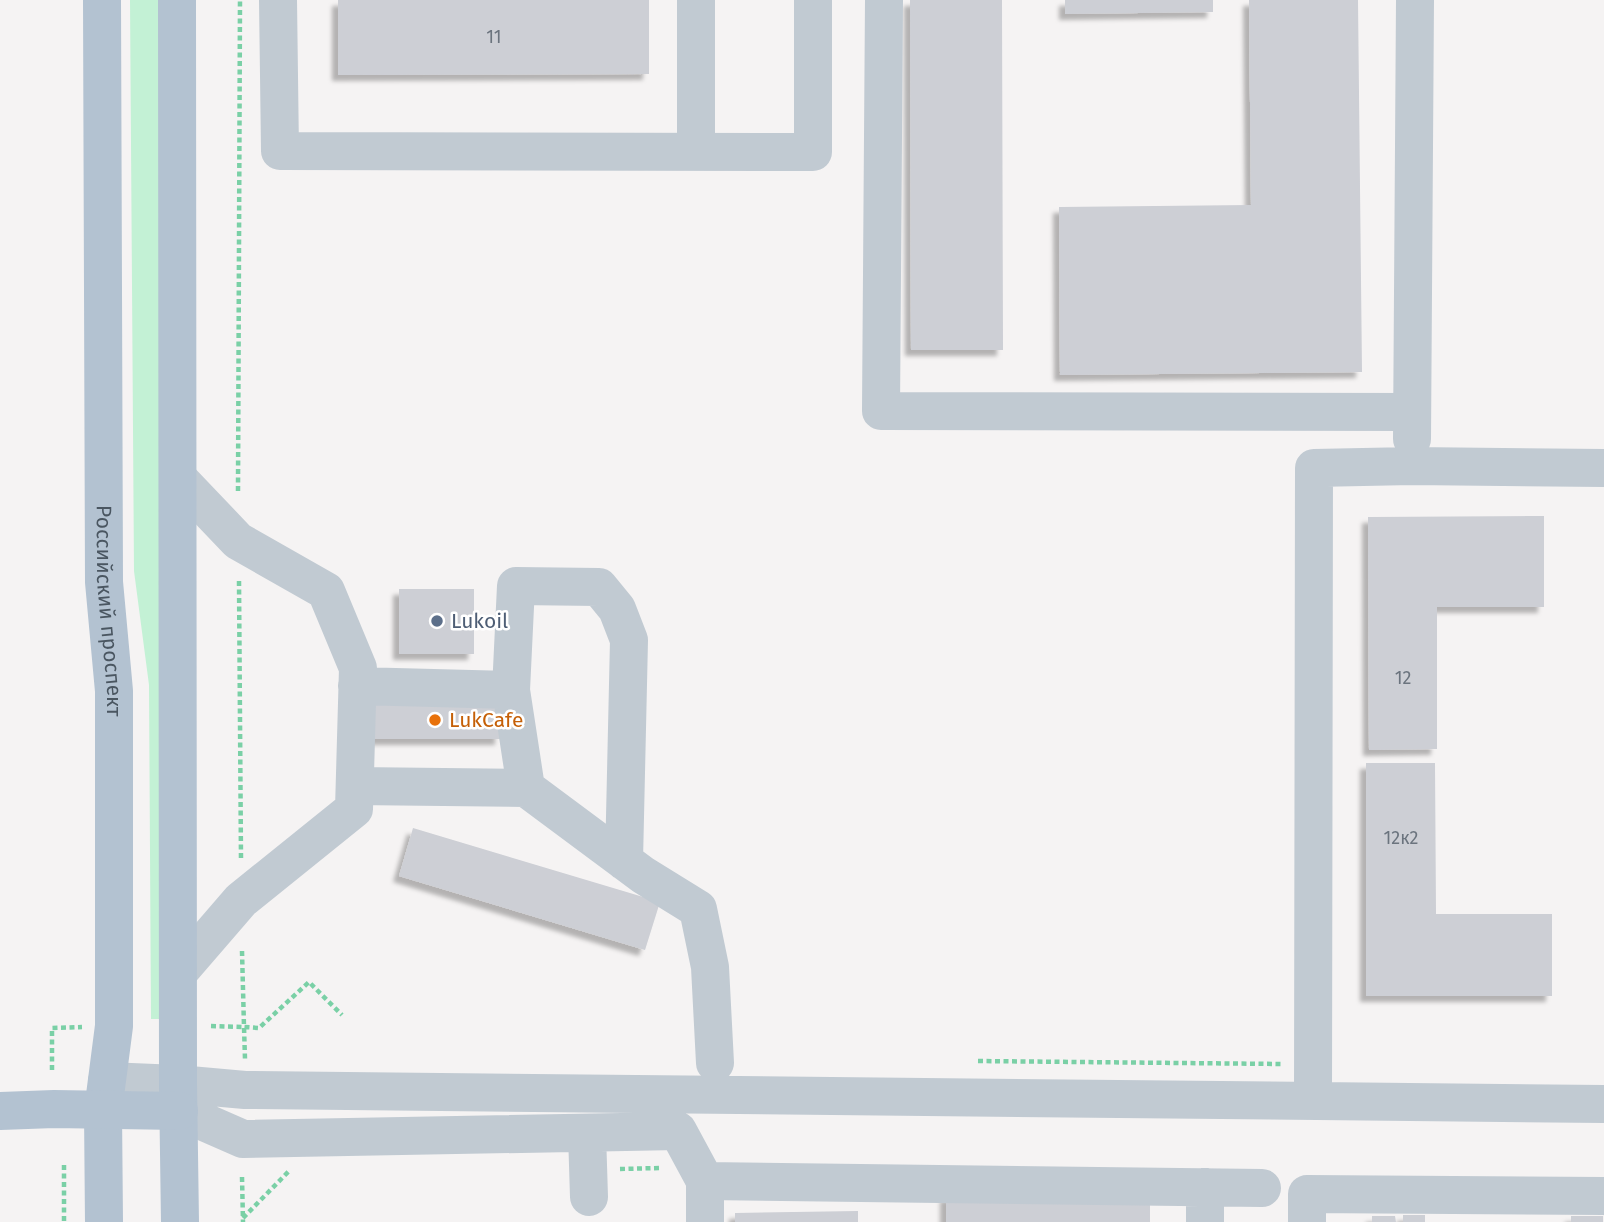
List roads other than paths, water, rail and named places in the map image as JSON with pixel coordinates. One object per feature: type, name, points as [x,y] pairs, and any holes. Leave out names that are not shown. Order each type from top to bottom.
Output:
[{"type":"main road","name":"Российский проспект","points":[[102,0],[104,582],[114,691],[114,1026],[105,1096],[104,1222]]},
{"type":"main road","points":[[177,0],[180,1222]]},
{"type":"main road","points":[[0,1111],[54,1109],[105,1096],[178,1098]]},
{"type":"lane","points":[[278,0],[280,151],[695,152],[813,152],[813,0]]},
{"type":"lane","points":[[695,152],[696,0]]},
{"type":"lane","points":[[884,0],[881,411],[1412,412]]},
{"type":"lane","points":[[1412,466],[1415,0]]},
{"type":"lane","points":[[1313,1101],[1314,468],[1604,468]]},
{"type":"lane","points":[[178,478],[238,541],[326,591],[358,668],[354,809],[241,900],[178,973]]},
{"type":"lane","points":[[526,788],[511,690],[516,586],[599,587],[617,609],[629,640],[624,861]]},
{"type":"lane","points":[[357,687],[511,690]]},
{"type":"lane","points":[[355,786],[526,788],[643,875],[698,909],[710,967],[715,1063]]},
{"type":"lane","points":[[178,1098],[245,1090],[679,1113],[1313,1101],[1604,1104]]},
{"type":"lane","points":[[178,1098],[243,1139],[588,1166],[679,1113]]},
{"type":"lane","points":[[679,1113],[705,1181],[705,1222]]},
{"type":"lane","points":[[705,1181],[1205,1205],[1262,1188]]},
{"type":"lane","points":[[1307,1222],[1307,1194],[1604,1196]]},
{"type":"place","name":"Lukoil","points":[[437,621]]},
{"type":"place","name":"LukCafe","points":[[435,720]]}]
